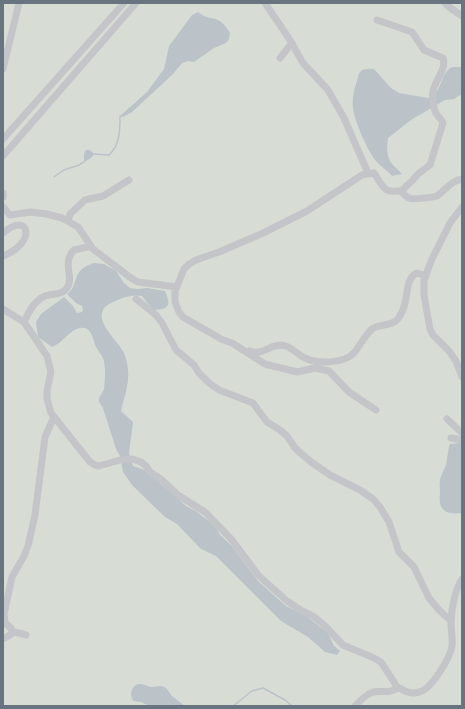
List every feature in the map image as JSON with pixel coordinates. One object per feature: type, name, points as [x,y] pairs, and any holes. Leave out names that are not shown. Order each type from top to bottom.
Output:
[{"type":"lane","points":[[3,70],[5,51],[19,3]]},
{"type":"lane","points":[[3,139],[124,3]]},
{"type":"lane","points":[[3,156],[136,3]]},
{"type":"lane","points":[[264,3],[292,43],[303,63],[328,90],[344,118],[368,173]]},
{"type":"lane","points":[[445,3],[462,16]]},
{"type":"lane","points":[[377,20],[412,32],[424,50],[443,58],[444,62],[439,79],[433,90],[434,108],[443,123],[430,165],[418,174],[401,191]]},
{"type":"lane","points":[[280,58],[292,43]]},
{"type":"lane","points":[[376,410],[349,392],[329,371],[315,368],[297,372],[265,364],[232,343],[221,339],[183,316],[179,312],[175,302],[175,291],[184,269],[188,264],[261,234],[307,211],[362,175],[374,173],[387,190],[401,191],[409,198],[434,197],[451,183],[460,178]]},
{"type":"lane","points":[[68,221],[70,214],[85,200],[104,196],[130,180]]},
{"type":"lane","points":[[3,192],[3,197]]},
{"type":"lane","points":[[3,207],[10,215],[30,212],[47,214],[68,221],[78,227],[82,235],[91,246],[131,278],[138,282],[177,287]]},
{"type":"lane","points":[[462,207],[450,223],[432,259],[424,280],[424,295],[430,329],[433,335],[449,351],[456,361],[462,377]]},
{"type":"lane","points":[[3,233],[11,226],[18,225],[22,226],[26,230],[26,236],[23,243],[3,256]]},
{"type":"lane","points":[[24,322],[30,309],[38,300],[46,296],[62,293],[67,288],[70,281],[68,266],[69,258],[71,252],[76,248],[78,240],[82,235]]},
{"type":"lane","points":[[76,248],[80,249],[91,246]]},
{"type":"lane","points":[[227,336],[254,353],[260,353],[272,346],[281,345],[289,347],[307,359],[332,362],[347,358],[354,353],[374,328],[393,323],[398,319],[406,302],[407,292],[412,278],[414,275],[418,274],[426,276]]},
{"type":"lane","points":[[136,299],[156,315],[162,323],[176,350],[194,365],[199,373],[209,383],[219,390],[253,403],[267,422],[287,436],[295,448],[311,462],[330,475],[360,490],[373,499],[389,522],[399,552],[414,567],[429,598],[451,621]]},
{"type":"lane","points":[[3,309],[24,322],[44,350],[51,372],[47,391],[47,399],[51,413],[90,462],[99,466],[120,460],[132,459],[141,462],[150,472],[178,494],[205,512],[232,540],[259,576],[287,601],[313,616],[324,625],[342,645],[381,662],[388,670],[396,686],[403,691],[411,693],[420,692],[428,688],[448,661],[452,645],[451,621],[458,586],[462,579]]},
{"type":"lane","points":[[329,371],[332,362]]},
{"type":"lane","points":[[12,633],[11,628],[5,623],[4,614],[12,577],[28,546],[35,515],[46,438],[54,418]]},
{"type":"lane","points":[[447,419],[462,433]]},
{"type":"lane","points":[[451,438],[462,440]]},
{"type":"lane","points":[[3,639],[16,632],[26,635]]},
{"type":"lane","points":[[355,706],[366,695],[372,692],[390,692],[396,689],[396,686]]},
{"type":"shaded area","points":[[3,3],[462,3],[462,706],[3,706]]},
{"type":"shaded area","points":[[198,12],[222,22],[230,33],[229,39],[226,43],[214,48],[194,62],[188,61],[182,63],[173,74],[132,112],[123,117],[120,116],[147,92],[164,69],[169,46],[192,15]]},
{"type":"shaded area","points":[[452,67],[462,67],[462,94],[454,99],[445,100],[411,120],[388,138],[387,148],[389,158],[392,164],[402,174],[392,176],[373,157],[365,143],[356,120],[353,101],[354,91],[360,72],[364,69],[374,69],[391,88],[399,93],[428,98],[433,96],[439,88],[445,74]]},
{"type":"shaded area","points":[[86,150],[90,150],[94,154],[91,158],[84,162],[84,154]]},
{"type":"shaded area","points":[[94,263],[104,264],[116,271],[124,283],[130,288],[147,288],[165,291],[168,300],[168,306],[166,308],[153,310],[142,296],[127,297],[113,302],[105,307],[102,313],[102,319],[105,326],[123,351],[127,363],[128,381],[121,411],[133,422],[129,453],[133,466],[145,470],[186,506],[196,511],[216,527],[220,535],[232,546],[258,581],[286,606],[306,616],[328,633],[334,646],[340,651],[337,655],[325,652],[308,637],[281,621],[216,556],[201,549],[177,524],[165,517],[132,485],[123,472],[120,456],[116,449],[103,408],[99,401],[104,389],[105,365],[90,331],[84,328],[76,329],[52,347],[38,337],[36,322],[41,314],[64,297],[73,306],[77,313],[82,312],[82,306],[76,303],[67,294],[71,290],[81,270]]},
{"type":"shaded area","points":[[460,443],[462,445],[462,513],[451,513],[444,510],[440,504],[440,482],[446,465],[450,444]]},
{"type":"shaded area","points":[[138,684],[151,687],[162,686],[185,706],[149,706],[141,702],[133,701],[131,691],[133,687]]},
{"type":"waterway","points":[[94,154],[109,155],[113,151],[119,137],[120,116]]},
{"type":"waterway","points":[[54,177],[64,170],[84,162]]},
{"type":"waterway","points":[[233,706],[252,691],[263,688],[285,700],[292,706]]}]
